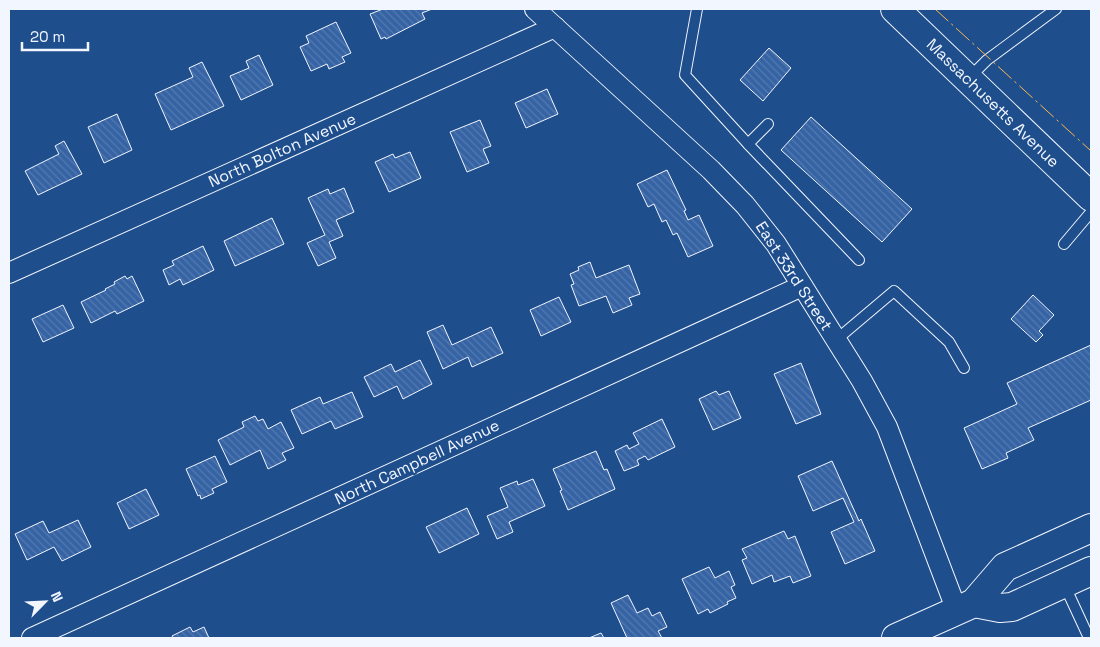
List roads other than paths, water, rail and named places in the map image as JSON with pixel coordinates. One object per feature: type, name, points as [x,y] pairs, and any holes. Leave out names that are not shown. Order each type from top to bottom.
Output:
[{"type":"main road","name":"Massachusetts Avenue","points":[[895,9],[1091,197]]},
{"type":"main road","points":[[896,638],[966,607],[1005,567],[1091,528]]},
{"type":"main road","points":[[966,607],[1007,608],[1091,571]]},
{"type":"street","name":"East 33rd Street","points":[[535,9],[712,170],[745,205],[776,244],[877,407],[966,607]]},
{"type":"street","name":"North Bolton Avenue","points":[[9,273],[555,27]]},
{"type":"street","name":"North Campbell Avenue","points":[[32,638],[802,286]]},
{"type":"lane","points":[[697,9],[685,75],[859,260]]},
{"type":"lane","points":[[968,79],[987,60],[1056,9]]},
{"type":"lane","points":[[748,144],[768,124]]},
{"type":"lane","points":[[1064,244],[1091,212]]},
{"type":"lane","points":[[836,340],[894,291],[948,342],[964,368]]},
{"type":"lane","points":[[1064,584],[1089,638]]}]
